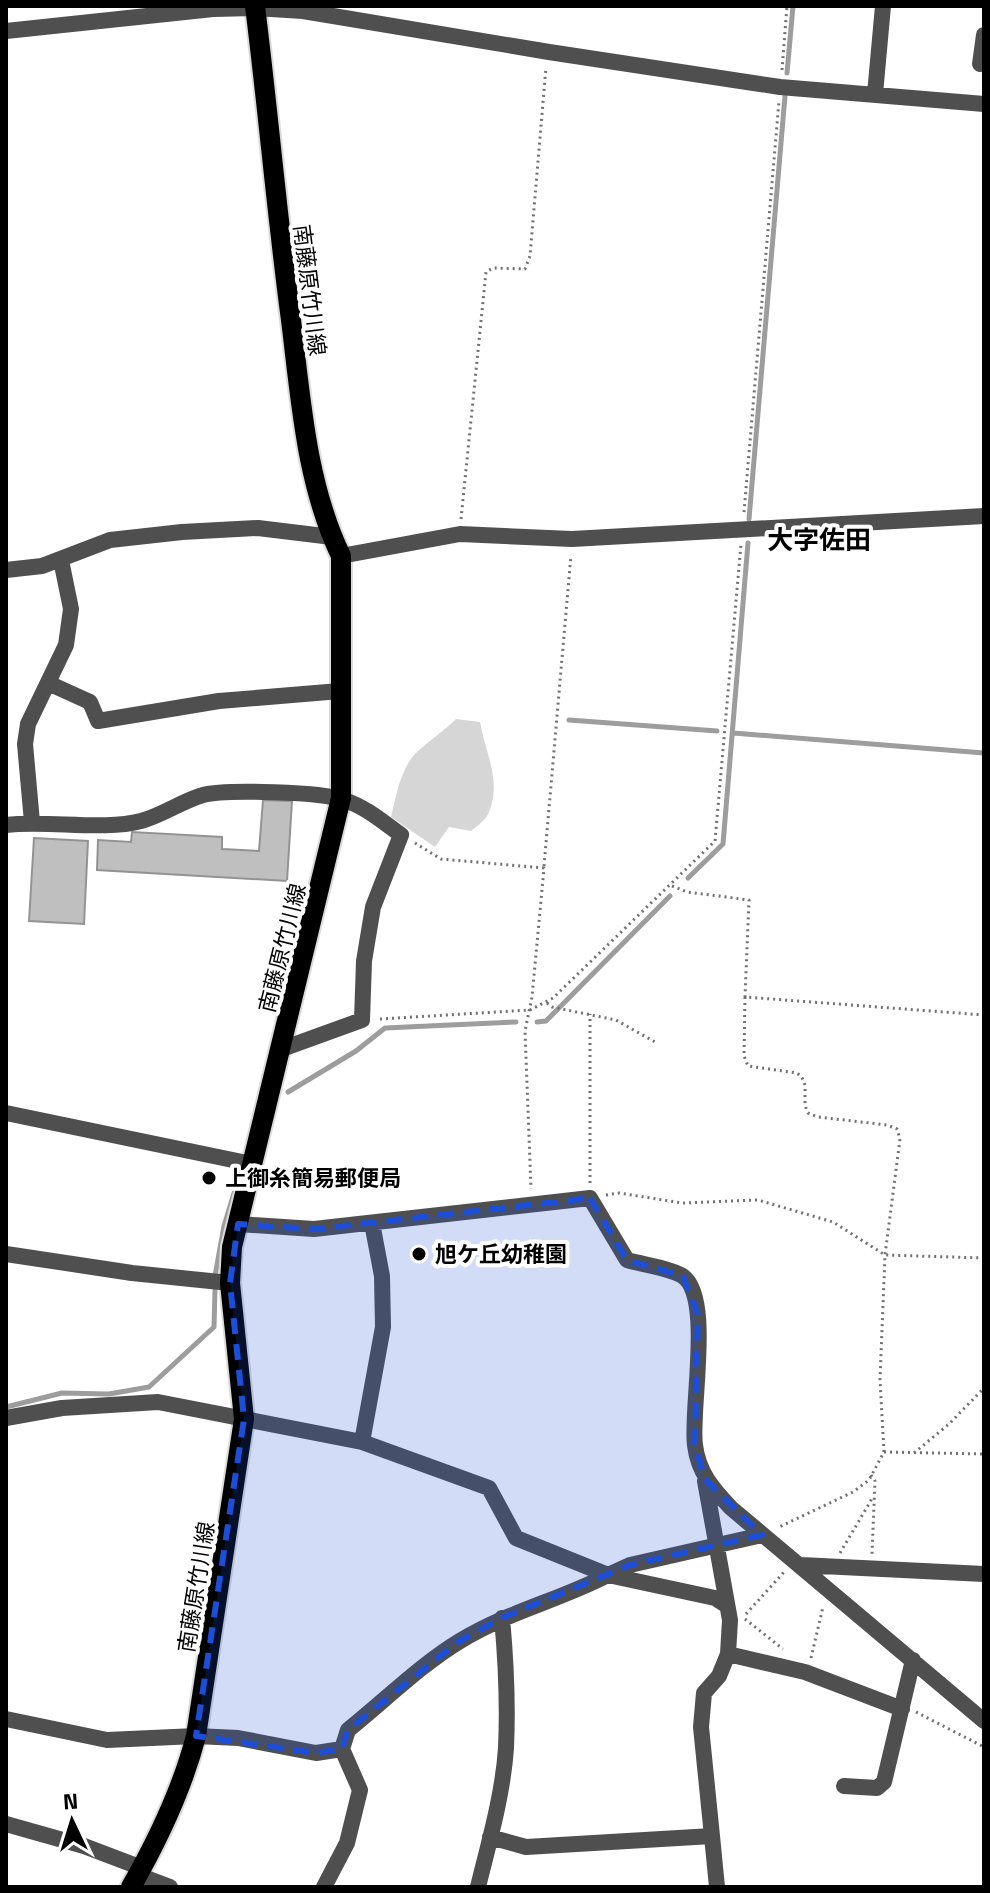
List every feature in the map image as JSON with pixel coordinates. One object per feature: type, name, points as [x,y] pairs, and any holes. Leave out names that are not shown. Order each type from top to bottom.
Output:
[{"type":"main road","name":"南藤原竹川線","points":[[137,1877],[158,1839],[187,1773],[196,1736],[244,1419],[230,1283],[232,1247],[341,798],[341,556],[332,537],[310,464],[298,392],[255,7]]},
{"type":"street","points":[[875,94],[883,6]]},
{"type":"street","points":[[6,31],[163,13],[255,7],[303,11],[780,87],[984,104]]},
{"type":"street","points":[[980,64],[984,35]]},
{"type":"street","points":[[341,556],[465,535],[572,539],[984,516]]},
{"type":"street","points":[[6,570],[42,566],[110,540],[182,532],[258,528],[332,537]]},
{"type":"street","points":[[32,822],[25,744],[28,724],[66,645],[71,609],[61,560]]},
{"type":"street","points":[[48,683],[90,702],[98,721],[219,701],[340,691]]},
{"type":"street","points":[[6,825],[140,821],[205,794],[271,792],[341,798],[368,810],[401,835],[373,907],[364,961],[362,1020],[282,1049]]},
{"type":"street","points":[[6,1113],[252,1164]]},
{"type":"street","points":[[238,1224],[314,1229],[590,1198],[627,1260],[683,1276],[694,1291],[698,1314],[695,1445],[705,1479],[730,1620],[728,1654],[719,1676],[704,1693],[701,1727],[717,1887]]},
{"type":"street","points":[[362,1442],[383,1327],[382,1276],[372,1223]]},
{"type":"street","points":[[6,1254],[132,1273],[230,1283]]},
{"type":"street","points":[[6,1418],[62,1408],[158,1402],[362,1442],[489,1488],[516,1538],[608,1575],[715,1598],[726,1605]]},
{"type":"street","points":[[705,1479],[731,1508],[762,1535],[984,1721]]},
{"type":"street","points":[[324,1887],[347,1843],[360,1790],[342,1749],[348,1730],[458,1642],[502,1618],[575,1592],[630,1565],[762,1535]]},
{"type":"street","points":[[798,1563],[871,1570],[984,1574]]},
{"type":"street","points":[[478,1887],[506,1750],[507,1677],[502,1618]]},
{"type":"street","points":[[728,1654],[811,1674],[902,1709]]},
{"type":"street","points":[[844,1786],[877,1788],[884,1782],[913,1660]]},
{"type":"street","points":[[6,1719],[107,1740],[196,1736],[238,1738],[316,1753],[342,1749]]},
{"type":"street","points":[[6,1824],[84,1846],[137,1877],[170,1887]]},
{"type":"street","points":[[490,1837],[526,1847],[712,1836]]},
{"type":"path","points":[[362,1020],[530,1010],[546,1002],[672,886],[715,841],[787,6]]},
{"type":"path","points":[[465,535],[461,519],[486,272],[493,268],[525,269],[530,256],[549,52]]},
{"type":"path","points":[[532,1205],[525,1031],[530,1010],[544,868],[572,539]]},
{"type":"path","points":[[401,835],[441,859],[544,868]]},
{"type":"path","points":[[672,886],[687,892],[749,900],[744,1056],[748,1066],[797,1073],[803,1077],[806,1083],[804,1106],[808,1113],[818,1117],[887,1125],[897,1129],[900,1139],[885,1255],[880,1380],[884,1452],[871,1475],[853,1492],[762,1535]]},
{"type":"path","points":[[745,997],[984,1015]]},
{"type":"path","points":[[546,1002],[552,1007],[616,1020],[655,1042]]},
{"type":"path","points":[[590,1014],[590,1198],[619,1193],[682,1203],[758,1200],[833,1222],[885,1255],[984,1258]]},
{"type":"path","points":[[913,1453],[949,1424],[984,1388]]},
{"type":"path","points":[[884,1452],[984,1454]]},
{"type":"path","points":[[871,1475],[875,1481],[871,1570]]},
{"type":"path","points":[[832,1567],[875,1494]]},
{"type":"path","points":[[786,1651],[743,1618],[798,1563]]},
{"type":"path","points":[[811,1674],[808,1668],[827,1587]]},
{"type":"path","points":[[902,1709],[917,1712],[984,1747]]},
{"type":"highlighted area","points":[[590,1198],[627,1260],[683,1276],[698,1314],[695,1445],[705,1479],[762,1535],[630,1565],[502,1618],[458,1642],[348,1730],[342,1749],[316,1753],[196,1736],[244,1419],[230,1283],[238,1224],[314,1229]]},
{"type":"shaded area","points":[[456,719],[480,722],[493,778],[493,800],[486,817],[471,831],[449,827],[435,847],[391,817],[400,782],[411,758]]},
{"type":"building","points":[[263,800],[292,801],[287,881],[97,870],[98,840],[131,842],[132,832],[222,837],[222,849],[259,851]]},
{"type":"building","points":[[34,838],[88,841],[84,924],[29,921]]},
{"type":"waterway","points":[[787,73],[793,6]]},
{"type":"waterway","points":[[749,519],[785,96]]},
{"type":"waterway","points":[[688,878],[723,844],[748,543]]},
{"type":"waterway","points":[[569,720],[717,731]]},
{"type":"waterway","points":[[733,733],[984,753]]},
{"type":"waterway","points":[[537,1022],[546,1021],[670,896]]},
{"type":"waterway","points":[[288,1092],[356,1051],[385,1028],[516,1022]]},
{"type":"waterway","points":[[215,1276],[224,1226],[238,1180]]},
{"type":"waterway","points":[[6,1407],[62,1393],[109,1394],[149,1387],[214,1327],[215,1290]]},
{"type":"place","name":"上御糸簡易郵便局","points":[[209,1178]]},
{"type":"place","name":"旭ケ丘幼稚園","points":[[419,1254]]},
{"type":"district","name":"大字佐田","points":[[819,539]]}]
